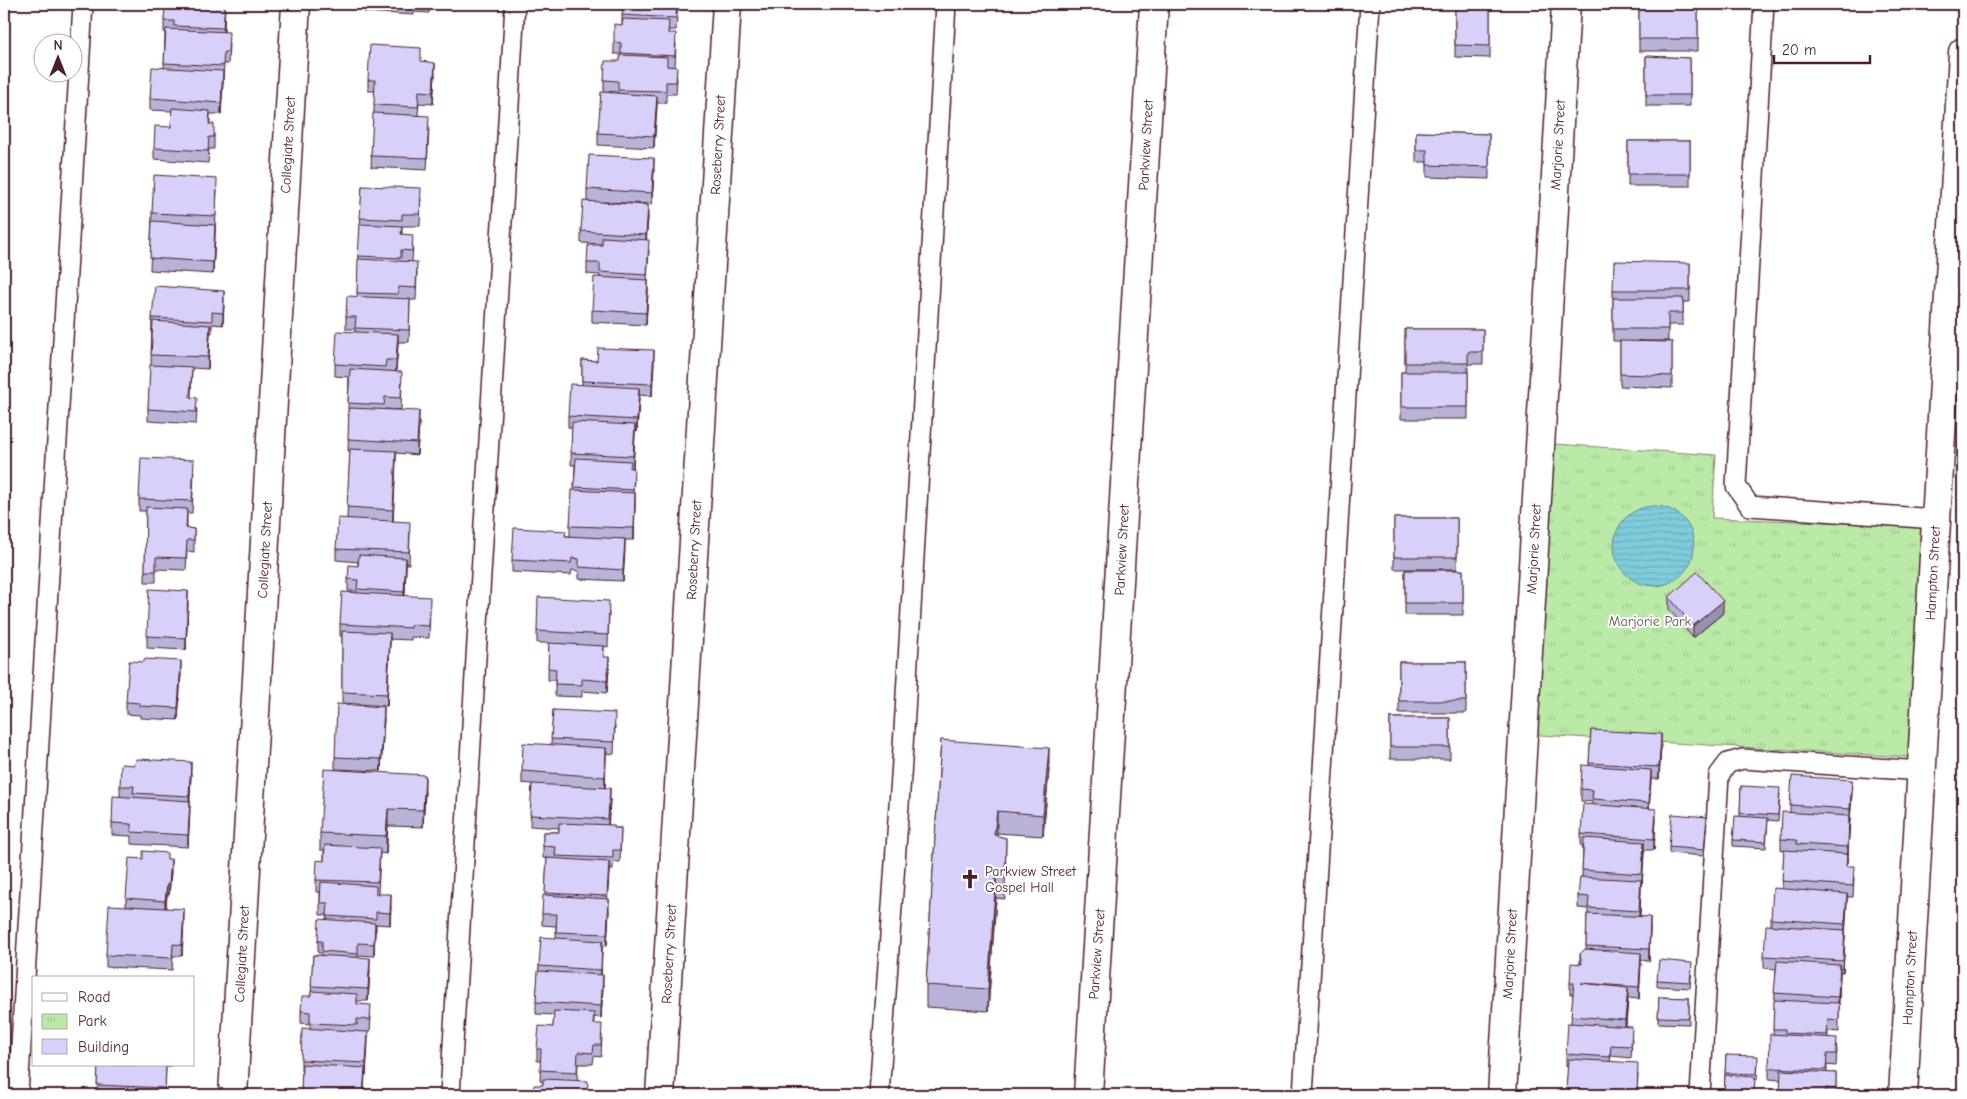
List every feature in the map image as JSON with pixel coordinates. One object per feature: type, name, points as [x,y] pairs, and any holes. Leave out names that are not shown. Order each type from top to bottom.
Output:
[{"type":"street","name":"Collegiate Street","points":[[233,1095],[296,4]]},
{"type":"street","name":"Roseberry Street","points":[[660,1095],[727,4]]},
{"type":"street","name":"Parkview Street","points":[[1088,1095],[1154,4]]},
{"type":"street","name":"Marjorie Street","points":[[1502,1095],[1566,4]]},
{"type":"street","name":"Hampton Street","points":[[1903,1095],[1963,52]]},
{"type":"lane","points":[[18,1095],[83,4]]},
{"type":"lane","points":[[450,1095],[515,4]]},
{"type":"lane","points":[[879,1095],[904,737],[946,4]]},
{"type":"lane","points":[[1303,1095],[1370,4]]},
{"type":"lane","points":[[1764,4],[1736,486],[1750,506],[1936,519]]},
{"type":"lane","points":[[1700,1095],[1720,776],[1728,763],[1743,759],[1922,771]]},
{"type":"green space","name":"Marjorie Park","points":[[1540,443],[1716,455],[1712,518],[1936,526],[1922,758],[1523,734]]},
{"type":"water","points":[[1654,506],[1669,509],[1682,518],[1691,531],[1694,546],[1691,561],[1682,574],[1669,583],[1654,586],[1639,583],[1626,574],[1617,561],[1614,546],[1617,531],[1626,518],[1639,509]]},
{"type":"building","points":[[165,4],[225,4],[223,28],[174,26],[174,21],[164,21]]},
{"type":"building","points":[[623,4],[677,4],[676,18],[622,15]]},
{"type":"building","points":[[1455,6],[1490,6],[1490,46],[1455,45]]},
{"type":"building","points":[[1639,6],[1698,6],[1698,39],[1639,39]]},
{"type":"building","points":[[623,19],[669,21],[668,33],[676,33],[675,56],[621,53],[621,43],[614,42],[614,24],[622,25]]},
{"type":"building","points":[[166,29],[229,32],[228,52],[224,52],[223,66],[164,63]]},
{"type":"building","points":[[370,45],[421,48],[421,61],[435,63],[433,92],[419,91],[418,107],[374,105],[375,80],[368,80]]},
{"type":"building","points":[[620,55],[667,57],[667,66],[677,67],[676,82],[666,82],[666,91],[618,90],[618,81],[604,80],[605,61],[620,61]]},
{"type":"building","points":[[1646,56],[1690,58],[1690,95],[1646,95]]},
{"type":"building","points":[[152,67],[223,71],[221,103],[150,98]]},
{"type":"building","points":[[601,92],[657,96],[654,136],[598,133]]},
{"type":"building","points":[[172,108],[210,111],[209,124],[214,124],[214,137],[209,137],[208,151],[154,148],[155,126],[171,127]]},
{"type":"building","points":[[373,113],[429,116],[427,158],[371,156]]},
{"type":"building","points":[[1416,132],[1489,134],[1489,167],[1427,165],[1427,150],[1416,150]]},
{"type":"building","points":[[1628,141],[1690,141],[1690,174],[1628,174]]},
{"type":"building","points":[[589,155],[654,158],[652,193],[587,189]]},
{"type":"building","points":[[154,175],[217,179],[216,216],[152,213]]},
{"type":"building","points":[[362,186],[421,188],[420,214],[402,214],[402,220],[360,218]]},
{"type":"building","points":[[583,201],[648,205],[646,235],[581,231]]},
{"type":"building","points":[[152,221],[215,225],[213,262],[150,258]]},
{"type":"building","points":[[360,224],[402,226],[401,234],[413,235],[412,251],[401,250],[401,258],[358,256]]},
{"type":"building","points":[[602,237],[649,240],[647,275],[600,272],[600,263],[587,263],[588,245],[602,245]]},
{"type":"building","points":[[358,259],[417,262],[416,288],[399,287],[398,294],[357,293]]},
{"type":"building","points":[[1614,261],[1690,263],[1690,290],[1613,290]]},
{"type":"building","points":[[594,277],[648,280],[646,313],[592,310]]},
{"type":"building","points":[[155,286],[224,291],[223,313],[212,312],[212,321],[152,318]]},
{"type":"building","points":[[347,296],[410,299],[409,330],[355,328],[356,317],[346,317]]},
{"type":"building","points":[[1613,298],[1683,298],[1683,313],[1668,313],[1668,329],[1613,329]]},
{"type":"building","points":[[153,321],[210,325],[208,357],[151,355]]},
{"type":"building","points":[[1405,329],[1483,329],[1483,352],[1468,352],[1468,363],[1405,363]]},
{"type":"building","points":[[337,331],[398,334],[396,360],[386,360],[385,367],[335,364]]},
{"type":"building","points":[[1620,341],[1672,342],[1672,376],[1620,374]]},
{"type":"building","points":[[598,348],[654,350],[652,384],[582,381],[582,360],[597,361]]},
{"type":"building","points":[[150,365],[192,367],[190,397],[197,398],[196,412],[148,409]]},
{"type":"building","points":[[350,369],[402,372],[401,398],[385,397],[384,405],[348,403]]},
{"type":"building","points":[[1401,372],[1468,372],[1468,407],[1401,407]]},
{"type":"building","points":[[570,384],[639,388],[637,420],[568,416]]},
{"type":"building","points":[[349,408],[419,411],[417,443],[348,439]]},
{"type":"building","points":[[572,422],[635,425],[633,456],[571,453]]},
{"type":"building","points":[[350,449],[396,451],[393,510],[347,507]]},
{"type":"building","points":[[141,458],[194,460],[192,501],[139,499]]},
{"type":"building","points":[[576,458],[631,461],[630,468],[634,468],[633,490],[574,487]]},
{"type":"building","points":[[572,490],[635,493],[634,528],[570,526]]},
{"type":"building","points":[[146,507],[187,509],[186,528],[194,529],[194,540],[187,540],[186,558],[156,557],[156,571],[145,571]]},
{"type":"building","points":[[338,518],[410,522],[409,552],[336,549]]},
{"type":"building","points":[[1394,518],[1457,518],[1457,557],[1394,557]]},
{"type":"building","points":[[514,528],[566,531],[565,536],[625,539],[623,570],[579,567],[579,559],[572,558],[571,563],[512,560]]},
{"type":"building","points":[[359,555],[406,558],[404,592],[357,589],[358,580],[348,579],[349,565],[358,566]]},
{"type":"building","points":[[1405,570],[1463,570],[1463,603],[1405,603]]},
{"type":"building","points":[[1697,572],[1723,601],[1693,626],[1669,597]]},
{"type":"building","points":[[149,589],[188,591],[186,638],[147,636]]},
{"type":"building","points":[[342,592],[430,597],[429,626],[411,625],[411,628],[340,624]]},
{"type":"building","points":[[538,597],[609,601],[608,635],[537,631]]},
{"type":"building","points":[[342,631],[390,633],[387,694],[342,692]]},
{"type":"building","points":[[549,643],[604,646],[603,657],[609,657],[607,681],[582,679],[582,685],[555,684],[556,669],[548,668]]},
{"type":"building","points":[[144,659],[181,661],[178,708],[140,706],[140,703],[126,702],[129,661],[144,662]]},
{"type":"building","points":[[1399,662],[1466,662],[1466,701],[1399,701]]},
{"type":"building","points":[[337,704],[384,707],[381,759],[335,757]]},
{"type":"building","points":[[553,710],[615,713],[614,742],[551,739]]},
{"type":"building","points":[[1390,718],[1450,718],[1450,747],[1390,747]]},
{"type":"building","points":[[1591,730],[1661,734],[1659,767],[1589,763]]},
{"type":"building","name":"Parkview Street Gospel Hall","points":[[941,740],[1049,748],[1043,815],[997,811],[994,835],[1006,838],[1005,877],[996,876],[988,989],[926,985]]},
{"type":"building","points":[[523,743],[606,748],[605,777],[522,771]]},
{"type":"building","points":[[136,759],[191,762],[189,796],[133,793],[134,786],[120,786],[121,764],[135,765]]},
{"type":"building","points":[[1582,765],[1651,770],[1649,803],[1592,799],[1593,790],[1581,789]]},
{"type":"building","points":[[324,769],[425,775],[423,810],[388,809],[386,836],[320,833]]},
{"type":"building","points":[[1792,776],[1852,780],[1850,809],[1790,805]]},
{"type":"building","points":[[532,784],[610,788],[608,819],[530,815]]},
{"type":"building","points":[[1741,786],[1780,788],[1778,815],[1740,813]]},
{"type":"building","points":[[113,796],[190,801],[188,835],[131,832],[131,824],[112,823]]},
{"type":"building","points":[[1583,804],[1656,809],[1654,839],[1581,834]]},
{"type":"building","points":[[1782,812],[1849,816],[1848,847],[1797,844],[1797,840],[1781,839]]},
{"type":"building","points":[[1672,814],[1707,817],[1704,850],[1669,847]]},
{"type":"building","points":[[1735,816],[1768,818],[1766,842],[1733,840]]},
{"type":"building","points":[[559,823],[614,825],[614,828],[621,828],[620,850],[613,850],[613,858],[555,856],[556,847],[543,846],[543,832],[559,832]]},
{"type":"building","points":[[1584,838],[1644,842],[1642,874],[1582,870]]},
{"type":"building","points":[[325,845],[380,848],[378,882],[316,880],[317,860],[324,861]]},
{"type":"building","points":[[1784,850],[1847,854],[1846,866],[1854,866],[1853,886],[1782,881]]},
{"type":"building","points":[[143,851],[167,853],[167,859],[171,859],[169,884],[167,884],[165,901],[126,898],[129,858],[143,859]]},
{"type":"building","points":[[547,858],[609,862],[607,896],[545,893]]},
{"type":"building","points":[[1580,877],[1641,880],[1639,911],[1588,908],[1589,897],[1578,896]]},
{"type":"building","points":[[321,882],[376,886],[376,894],[391,894],[390,913],[376,912],[376,919],[327,916],[328,903],[320,903]]},
{"type":"building","points":[[1773,888],[1847,894],[1845,924],[1771,919]]},
{"type":"building","points":[[543,895],[609,899],[607,934],[556,932],[557,914],[542,914]]},
{"type":"building","points":[[109,905],[184,909],[182,945],[173,944],[172,958],[106,955]]},
{"type":"building","points":[[1587,914],[1650,917],[1649,949],[1586,946]]},
{"type":"building","points":[[319,919],[375,923],[374,944],[358,943],[358,954],[322,951],[322,941],[318,941]]},
{"type":"building","points":[[1766,925],[1845,930],[1843,961],[1764,956]]},
{"type":"building","points":[[541,937],[602,941],[601,970],[539,966]]},
{"type":"building","points":[[1585,949],[1641,953],[1639,987],[1581,983],[1628,988],[1625,1020],[1571,1016],[1574,983],[1570,983],[1571,963],[1582,964],[1580,954]]},
{"type":"building","points":[[313,955],[370,958],[368,989],[311,986]]},
{"type":"building","points":[[1659,960],[1692,963],[1690,982],[1657,980]]},
{"type":"building","points":[[1777,961],[1840,965],[1838,997],[1774,993]]},
{"type":"building","points":[[538,971],[603,975],[601,1006],[536,1002]]},
{"type":"building","points":[[311,991],[357,994],[357,1004],[371,1005],[370,1020],[357,1019],[357,1025],[310,1023],[310,1012],[301,1011],[302,996],[311,996]]},
{"type":"building","points":[[1659,997],[1689,998],[1689,1018],[1658,1017]]},
{"type":"building","points":[[1774,1000],[1839,1003],[1839,1020],[1828,1019],[1827,1035],[1785,1033],[1785,1029],[1773,1029]]},
{"type":"building","points":[[554,1011],[594,1013],[593,1024],[602,1024],[601,1045],[594,1045],[593,1053],[578,1052],[577,1072],[540,1070],[541,1049],[537,1049],[539,1026],[553,1027]]},
{"type":"building","points":[[1568,1023],[1632,1027],[1631,1046],[1611,1045],[1610,1057],[1566,1054]]},
{"type":"building","points":[[302,1028],[368,1032],[366,1063],[301,1060]]},
{"type":"building","points":[[1770,1034],[1837,1038],[1836,1054],[1827,1054],[1826,1070],[1769,1068]]},
{"type":"building","points":[[1726,1055],[1758,1056],[1757,1074],[1725,1073]]},
{"type":"building","points":[[1568,1059],[1638,1063],[1637,1095],[1566,1092]]},
{"type":"building","points":[[302,1064],[365,1068],[363,1095],[301,1095]]},
{"type":"building","points":[[98,1066],[166,1066],[165,1088],[97,1085]]},
{"type":"building","points":[[1781,1070],[1836,1073],[1836,1089],[1826,1088],[1826,1095],[1780,1095]]},
{"type":"building","points":[[1725,1075],[1755,1077],[1754,1095],[1724,1095]]},
{"type":"building","points":[[543,1079],[588,1081],[587,1095],[533,1095],[534,1085],[543,1085]]},
{"type":"building","points":[[124,1093],[164,1095],[124,1095]]},
{"type":"place","name":"Parkview Street Gospel Hall","points":[[970,879]]}]
